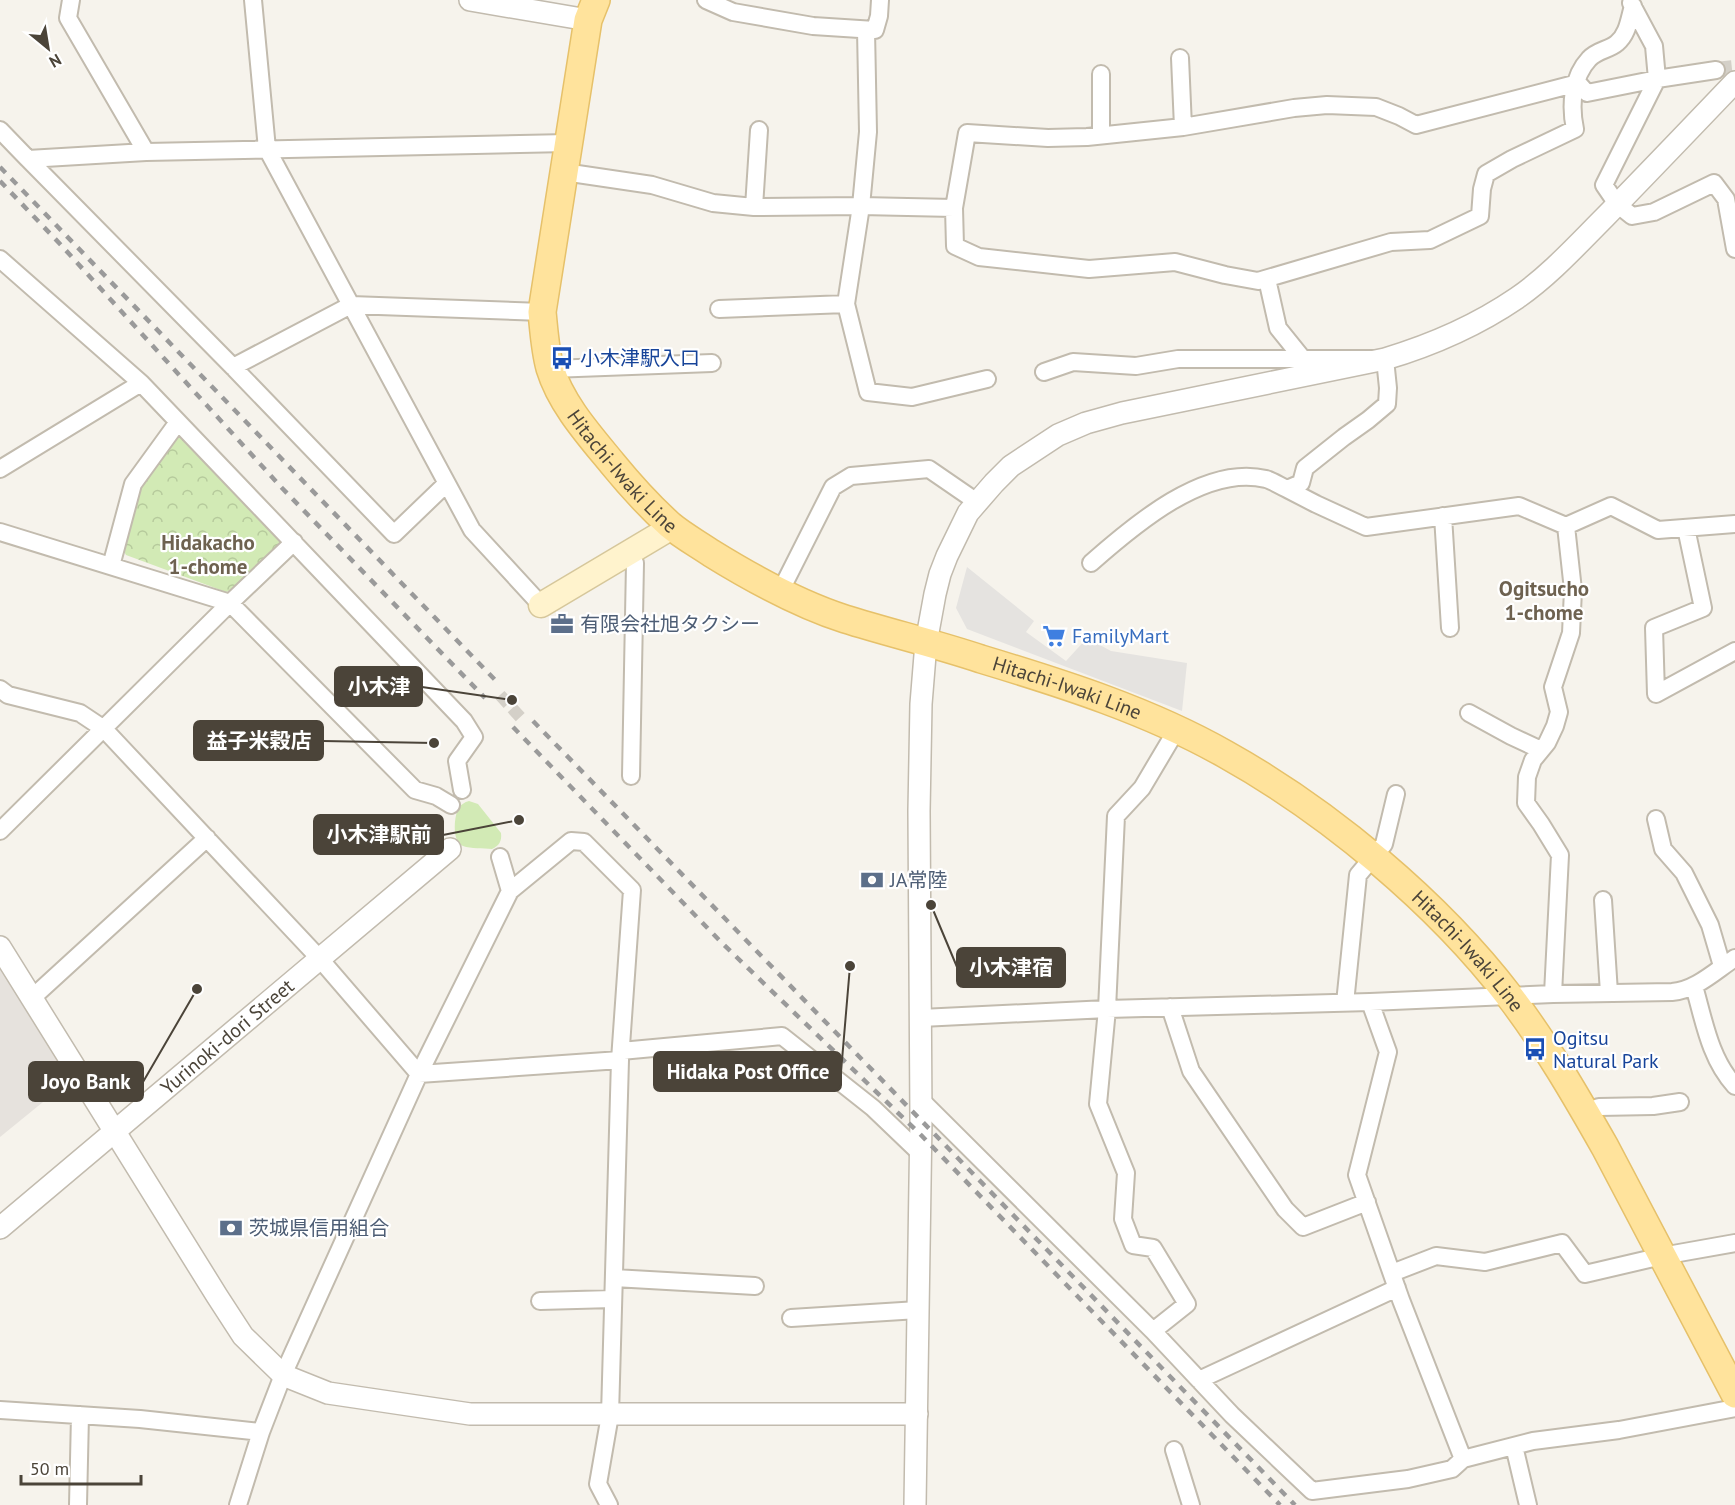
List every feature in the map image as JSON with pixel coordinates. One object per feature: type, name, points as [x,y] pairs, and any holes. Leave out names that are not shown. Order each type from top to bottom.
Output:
[{"type":"main road","name":"Hitachi-Iwaki Line","points":[[592,10],[568,143],[542,312],[550,369],[557,387],[591,437],[640,496],[672,527],[737,569],[780,592],[842,618],[978,657],[1090,694],[1177,729],[1227,755],[1288,793],[1374,858],[1451,930],[1509,996],[1550,1056],[1605,1147],[1735,1394]]},
{"type":"main road","points":[[542,605],[672,527]]},
{"type":"street","points":[[71,0],[68,18],[146,152]]},
{"type":"street","points":[[254,0],[267,149],[472,530],[542,605]]},
{"type":"street","points":[[470,0],[592,10]]},
{"type":"street","points":[[706,0],[733,12],[813,26],[866,30],[875,30],[880,0]]},
{"type":"street","points":[[1631,3],[1654,46],[1657,79],[1604,185],[1617,204],[1632,216],[1654,212],[1714,183],[1726,199],[1735,249]]},
{"type":"street","points":[[1631,3],[1626,31],[1616,44],[1601,50],[1589,59],[1577,77],[1576,83],[1571,113],[1575,129],[1486,174],[1482,189],[1480,216],[1430,240],[1391,242],[1258,281],[1225,276],[1175,262],[1089,268],[980,257],[956,246],[954,208],[967,133],[1048,138],[1101,135],[1183,127],[1294,108],[1328,105],[1376,107],[1416,125],[1576,83],[1587,93],[1716,70]]},
{"type":"street","points":[[866,30],[868,132],[861,206],[846,304],[868,392],[912,397],[987,379]]},
{"type":"street","points":[[1179,58],[1183,127]]},
{"type":"street","points":[[1101,74],[1101,135]]},
{"type":"street","points":[[915,1505],[921,1100],[919,811],[922,694],[926,643],[940,574],[968,513],[1011,466],[1058,435],[1086,423],[1122,413],[1385,359],[1449,337],[1485,318],[1519,296],[1554,268],[1735,82]]},
{"type":"street","points":[[0,130],[394,534],[446,484]]},
{"type":"street","points":[[754,207],[759,130]]},
{"type":"street","points":[[28,159],[146,152],[568,143]]},
{"type":"street","points":[[564,172],[652,185],[713,202],[754,207],[954,208]]},
{"type":"street","points":[[0,259],[141,383],[464,721],[474,737],[457,761],[462,790]]},
{"type":"street","points":[[1267,279],[1278,328],[1303,359]]},
{"type":"street","points":[[719,309],[846,304]]},
{"type":"street","points":[[233,367],[351,305],[542,312]]},
{"type":"street","points":[[1044,372],[1073,362],[1136,366],[1178,359],[1385,359]]},
{"type":"street","points":[[1287,489],[1301,483],[1305,468],[1387,404],[1385,359]]},
{"type":"street","points":[[550,369],[712,363]]},
{"type":"street","points":[[0,469],[141,383]]},
{"type":"street","points":[[111,566],[133,484],[178,422]]},
{"type":"street","points":[[780,592],[833,487],[851,476],[929,469],[977,502]]},
{"type":"street","points":[[1091,563],[1121,536],[1151,514],[1198,487],[1223,478],[1242,476],[1267,479],[1366,527],[1519,506],[1566,526],[1611,506],[1658,530],[1735,524]]},
{"type":"street","points":[[1443,516],[1450,628]]},
{"type":"street","points":[[1553,994],[1560,855],[1526,803],[1527,777],[1533,760],[1547,743],[1556,726],[1559,712],[1553,687],[1570,633],[1573,590],[1566,526]]},
{"type":"street","points":[[1686,528],[1703,608],[1654,628],[1656,694],[1735,651]]},
{"type":"street","points":[[0,532],[230,603],[415,790],[436,796],[450,805]]},
{"type":"street","points":[[0,831],[294,542]]},
{"type":"street","points":[[628,553],[634,563],[631,776]]},
{"type":"street","points":[[0,689],[8,695],[80,713],[104,729],[320,959],[419,1074]]},
{"type":"street","points":[[1469,713],[1541,750]]},
{"type":"street","points":[[1153,1331],[1187,1304],[1153,1248],[1133,1245],[1123,1219],[1126,1173],[1098,1104],[1107,1009],[1116,816],[1142,788],[1177,729]]},
{"type":"street","points":[[1344,1003],[1358,875],[1384,844],[1396,794]]},
{"type":"street","points":[[921,1018],[1107,1009],[1684,991],[1729,962],[1684,873],[1663,849],[1656,819]]},
{"type":"street","points":[[32,998],[207,838]]},
{"type":"street","points":[[238,1505],[261,1432],[283,1375],[419,1074],[510,891],[571,841],[584,842],[632,890],[621,1055],[610,1415],[598,1484],[609,1505]]},
{"type":"street","name":"Yurinoki-dori Street","points":[[0,1228],[450,849]]},
{"type":"street","points":[[500,857],[510,891]]},
{"type":"street","points":[[1603,900],[1610,993]]},
{"type":"street","points":[[0,946],[243,1336],[283,1375],[328,1392],[470,1414],[917,1414]]},
{"type":"street","points":[[1694,986],[1714,1055],[1725,1075],[1735,1086]]},
{"type":"street","points":[[1370,1002],[1388,1052],[1357,1175],[1394,1280],[1463,1459]]},
{"type":"street","points":[[1170,1007],[1191,1071],[1285,1209],[1303,1227],[1367,1202]]},
{"type":"street","points":[[419,1074],[621,1055],[782,1036],[873,1108],[920,1154]]},
{"type":"street","points":[[921,1100],[1153,1331],[1232,1415],[1325,1505]]},
{"type":"street","points":[[1585,1112],[1599,1107],[1653,1106],[1680,1102]]},
{"type":"street","points":[[1199,1380],[1436,1256],[1485,1262],[1562,1243],[1585,1274],[1662,1256],[1735,1243]]},
{"type":"street","points":[[614,1278],[755,1286]]},
{"type":"street","points":[[540,1301],[613,1299]]},
{"type":"street","points":[[792,1318],[918,1310]]},
{"type":"street","points":[[1312,1491],[1408,1479],[1452,1469],[1463,1459],[1533,1441],[1619,1430],[1735,1408]]},
{"type":"street","points":[[0,1410],[140,1419],[261,1432]]},
{"type":"street","points":[[78,1505],[80,1415]]},
{"type":"street","points":[[1514,1446],[1528,1505]]},
{"type":"street","points":[[1174,1450],[1191,1505]]},
{"type":"shaded area","points":[[967,567],[1034,621],[1026,632],[1066,661],[1087,638],[1111,651],[1187,663],[1182,711],[967,629],[956,608]]},
{"type":"shaded area","points":[[0,955],[75,1076],[0,1137]]},
{"type":"green space","points":[[179,432],[278,534],[282,546],[241,587],[226,592],[126,555],[122,548],[142,482]]},
{"type":"green space","points":[[469,801],[478,804],[501,833],[500,841],[494,848],[473,848],[459,844],[455,829],[457,813],[460,806]]},
{"type":"tunnel","points":[[1716,70],[1735,68]]},
{"type":"tunnel","points":[[500,695],[521,718],[518,721]]},
{"type":"railway","points":[[0,167],[499,684]]},
{"type":"railway","points":[[0,181],[282,488],[485,698]]},
{"type":"railway","points":[[533,721],[1295,1505]]},
{"type":"railway","points":[[513,727],[722,943],[921,1135],[1280,1505]]},
{"type":"place","name":"小木津駅入口","points":[[562,358]]},
{"type":"place","name":"有限会社旭タクシー","points":[[562,624]]},
{"type":"place","name":"FamilyMart","points":[[1054,636]]},
{"type":"place","name":"小木津","points":[[512,700]]},
{"type":"place","name":"益子米穀店","points":[[434,743]]},
{"type":"place","name":"小木津駅前","points":[[519,820]]},
{"type":"place","name":"JA常陸","points":[[872,880]]},
{"type":"place","name":"小木津宿","points":[[931,905]]},
{"type":"place","name":"Hidaka Post Office","points":[[850,966]]},
{"type":"place","name":"Joyo Bank","points":[[197,989]]},
{"type":"place","name":"Ogitsu Natural Park","points":[[1535,1049]]},
{"type":"place","name":"茨城県信用組合","points":[[231,1228]]},
{"type":"district","name":"Hidakacho 1-chome","points":[[208,555]]},
{"type":"district","name":"Ogitsucho 1-chome","points":[[1544,601]]}]
